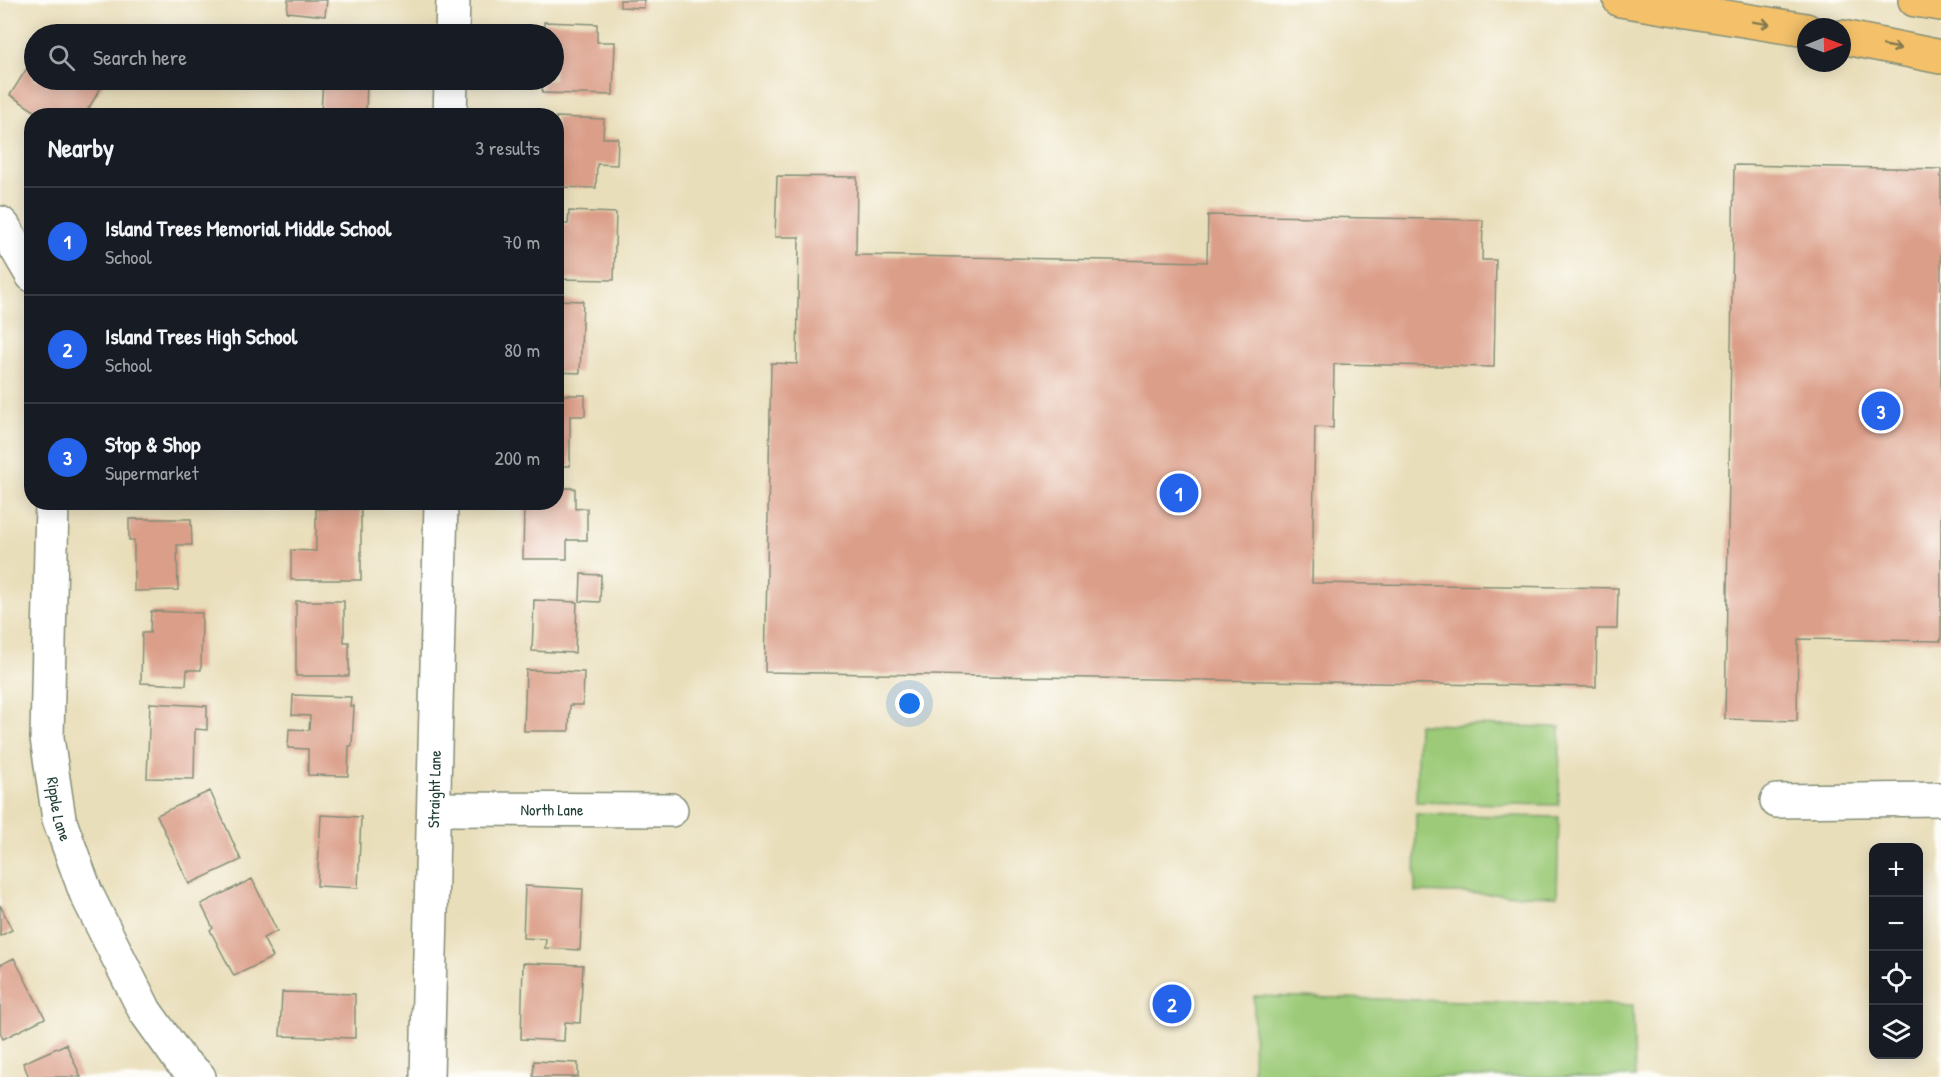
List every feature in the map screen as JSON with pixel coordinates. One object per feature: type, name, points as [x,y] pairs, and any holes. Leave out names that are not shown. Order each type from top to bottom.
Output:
[{"type":"main road","points":[[1620,0],[1797,29]]},
{"type":"main road","points":[[1915,0],[1941,4]]},
{"type":"main road","points":[[1851,39],[1941,57]]},
{"type":"street","points":[[452,24],[453,0]]},
{"type":"street","points":[[450,108],[451,90]]},
{"type":"street","points":[[0,223],[24,261]]},
{"type":"street","name":"Ripple Lane","points":[[52,510],[47,738],[59,819],[86,893],[145,1011],[180,1060],[199,1077]]},
{"type":"street","name":"Straight Lane","points":[[427,1077],[441,510]]},
{"type":"street","points":[[1777,801],[1941,799]]},
{"type":"street","name":"North Lane","points":[[434,809],[671,810]]},
{"type":"green space","points":[[1418,724],[1560,727],[1559,805],[1416,802]]},
{"type":"green space","points":[[1416,814],[1559,817],[1557,896],[1415,892]]},
{"type":"green space","points":[[1254,996],[1633,1005],[1635,1077],[1253,1077]]},
{"type":"building","points":[[288,0],[327,0],[325,16],[287,12]]},
{"type":"building","points":[[620,0],[644,0],[644,8],[620,7]]},
{"type":"building","points":[[544,22],[597,24],[597,42],[615,42],[613,95],[542,93],[542,90],[564,90],[564,24],[544,24]]},
{"type":"building","points":[[24,73],[24,90],[100,90],[89,108],[30,108],[10,95]]},
{"type":"building","points":[[322,90],[367,90],[366,108],[321,108]]},
{"type":"building","points":[[564,117],[604,119],[603,138],[618,138],[617,165],[597,164],[596,188],[564,187]]},
{"type":"building","points":[[1734,165],[1941,169],[1941,641],[1798,639],[1797,721],[1725,719]]},
{"type":"building","points":[[777,176],[857,177],[856,255],[1207,262],[1208,215],[1483,220],[1482,260],[1496,260],[1494,367],[1334,364],[1333,428],[1315,427],[1312,583],[1618,588],[1617,629],[1597,629],[1596,687],[765,672],[771,363],[797,364],[799,237],[775,237]]},
{"type":"building","points":[[569,211],[616,213],[614,280],[564,279],[564,224],[568,224]]},
{"type":"building","points":[[564,300],[583,301],[580,373],[564,372]]},
{"type":"building","points":[[564,395],[585,395],[585,416],[570,416],[570,466],[564,466]]},
{"type":"building","points":[[564,488],[575,488],[575,509],[587,508],[587,540],[567,540],[567,559],[523,559],[524,510],[564,510]]},
{"type":"building","points":[[316,510],[361,510],[361,580],[291,580],[291,550],[316,551]]},
{"type":"building","points":[[129,519],[191,519],[192,545],[177,545],[178,590],[134,591],[134,540],[129,540]]},
{"type":"building","points":[[581,574],[601,575],[600,602],[580,601]]},
{"type":"building","points":[[534,600],[577,602],[575,653],[532,651]]},
{"type":"building","points":[[296,601],[344,601],[344,642],[349,642],[349,676],[296,676]]},
{"type":"building","points":[[151,611],[202,613],[201,670],[187,670],[186,685],[141,683],[142,633],[150,633]]},
{"type":"building","points":[[526,670],[584,672],[583,705],[570,705],[569,731],[524,731]]},
{"type":"building","points":[[293,695],[351,697],[350,706],[354,706],[348,776],[308,775],[308,749],[288,748],[289,729],[309,730],[310,716],[292,715]]},
{"type":"building","points":[[150,703],[207,706],[207,730],[195,729],[194,779],[147,778]]},
{"type":"building","points":[[210,791],[241,860],[189,884],[157,815]]},
{"type":"building","points":[[321,815],[361,817],[358,888],[317,886]]},
{"type":"building","points":[[252,879],[277,931],[263,938],[273,957],[234,976],[210,930],[213,928],[201,904]]},
{"type":"building","points":[[525,886],[583,889],[580,950],[545,948],[546,939],[523,938]]},
{"type":"building","points":[[0,905],[12,930],[0,936]]},
{"type":"building","points":[[14,958],[45,1018],[3,1039],[0,1032],[0,965]]},
{"type":"building","points":[[523,963],[583,965],[580,1023],[565,1022],[564,1041],[521,1039]]},
{"type":"building","points":[[282,992],[355,994],[355,1038],[280,1036]]},
{"type":"building","points":[[66,1044],[81,1077],[29,1077],[23,1063]]},
{"type":"building","points":[[534,1061],[578,1063],[578,1077],[533,1077]]},
{"type":"place","name":"Stop & Shop","points":[[1881,411]]},
{"type":"place","name":"Island Trees Memorial Middle School","points":[[1179,493]]},
{"type":"place","name":"Island Trees High School","points":[[1172,1004]]}]
